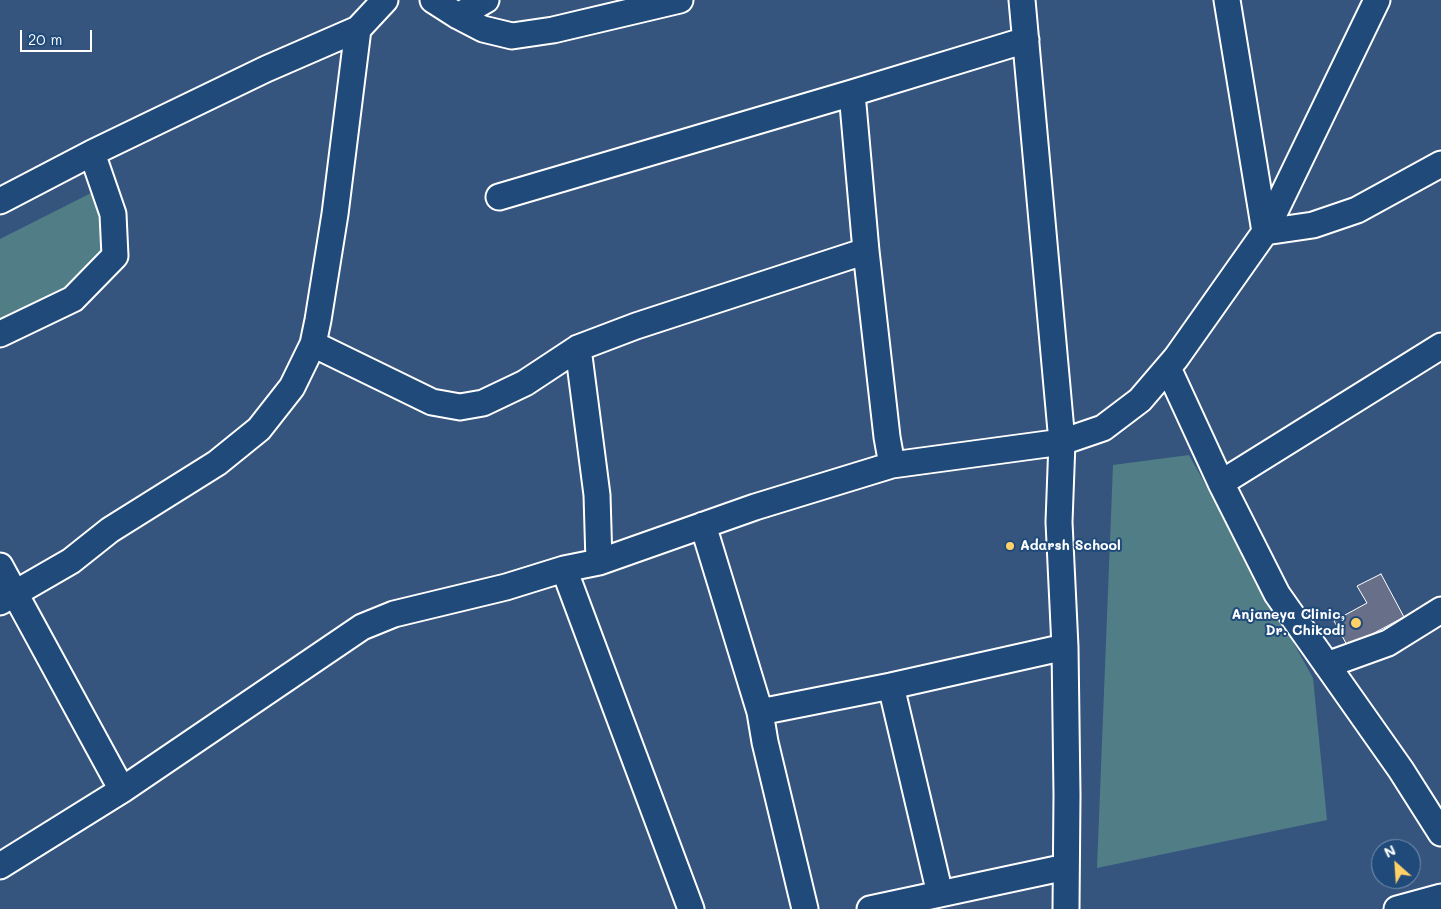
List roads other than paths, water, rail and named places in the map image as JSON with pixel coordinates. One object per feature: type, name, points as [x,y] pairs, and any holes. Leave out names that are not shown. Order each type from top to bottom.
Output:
[{"type":"street","points":[[0,201],[92,153],[266,69],[358,28],[385,0]]},
{"type":"street","points":[[432,0],[483,29],[512,36],[553,30],[680,0]]},
{"type":"street","points":[[458,16],[486,0]]},
{"type":"street","points":[[1022,0],[1062,442],[1059,522],[1067,795],[1066,909]]},
{"type":"street","points":[[1226,0],[1265,232]]},
{"type":"street","points":[[0,866],[122,790],[362,627],[394,614],[506,587],[564,569],[599,562],[755,507],[892,465],[1062,442],[1103,428],[1140,400],[1168,368],[1265,232],[1377,0]]},
{"type":"street","points":[[7,598],[71,561],[110,530],[217,463],[259,428],[292,387],[313,344],[335,214],[358,28]]},
{"type":"street","points":[[499,197],[1026,40]]},
{"type":"street","points":[[852,93],[866,251],[887,437],[892,465]]},
{"type":"street","points":[[0,334],[73,299],[115,256],[113,214],[92,153]]},
{"type":"street","points":[[1265,232],[1313,225],[1358,210],[1441,164]]},
{"type":"street","points":[[313,344],[432,402],[460,407],[483,403],[524,383],[578,348],[636,326],[866,251]]},
{"type":"street","points":[[1221,483],[1441,346]]},
{"type":"street","points":[[578,348],[597,495],[599,562]]},
{"type":"street","points":[[1168,368],[1221,483],[1278,594],[1401,770],[1441,833]]},
{"type":"street","points":[[703,525],[760,712],[765,742],[805,909]]},
{"type":"street","points":[[0,566],[7,598],[122,790]]},
{"type":"street","points":[[564,569],[691,909]]},
{"type":"street","points":[[1327,665],[1388,643],[1441,610]]},
{"type":"street","points":[[760,712],[891,686],[1064,647]]},
{"type":"street","points":[[891,686],[940,894]]},
{"type":"street","points":[[870,909],[1066,867]]},
{"type":"street","points":[[1397,909],[1441,897]]},
{"type":"place","name":"Adarsh School","points":[[1010,546]]},
{"type":"place","name":"Anjaneya Clinic, Dr. Chikodi","points":[[1356,623]]}]
